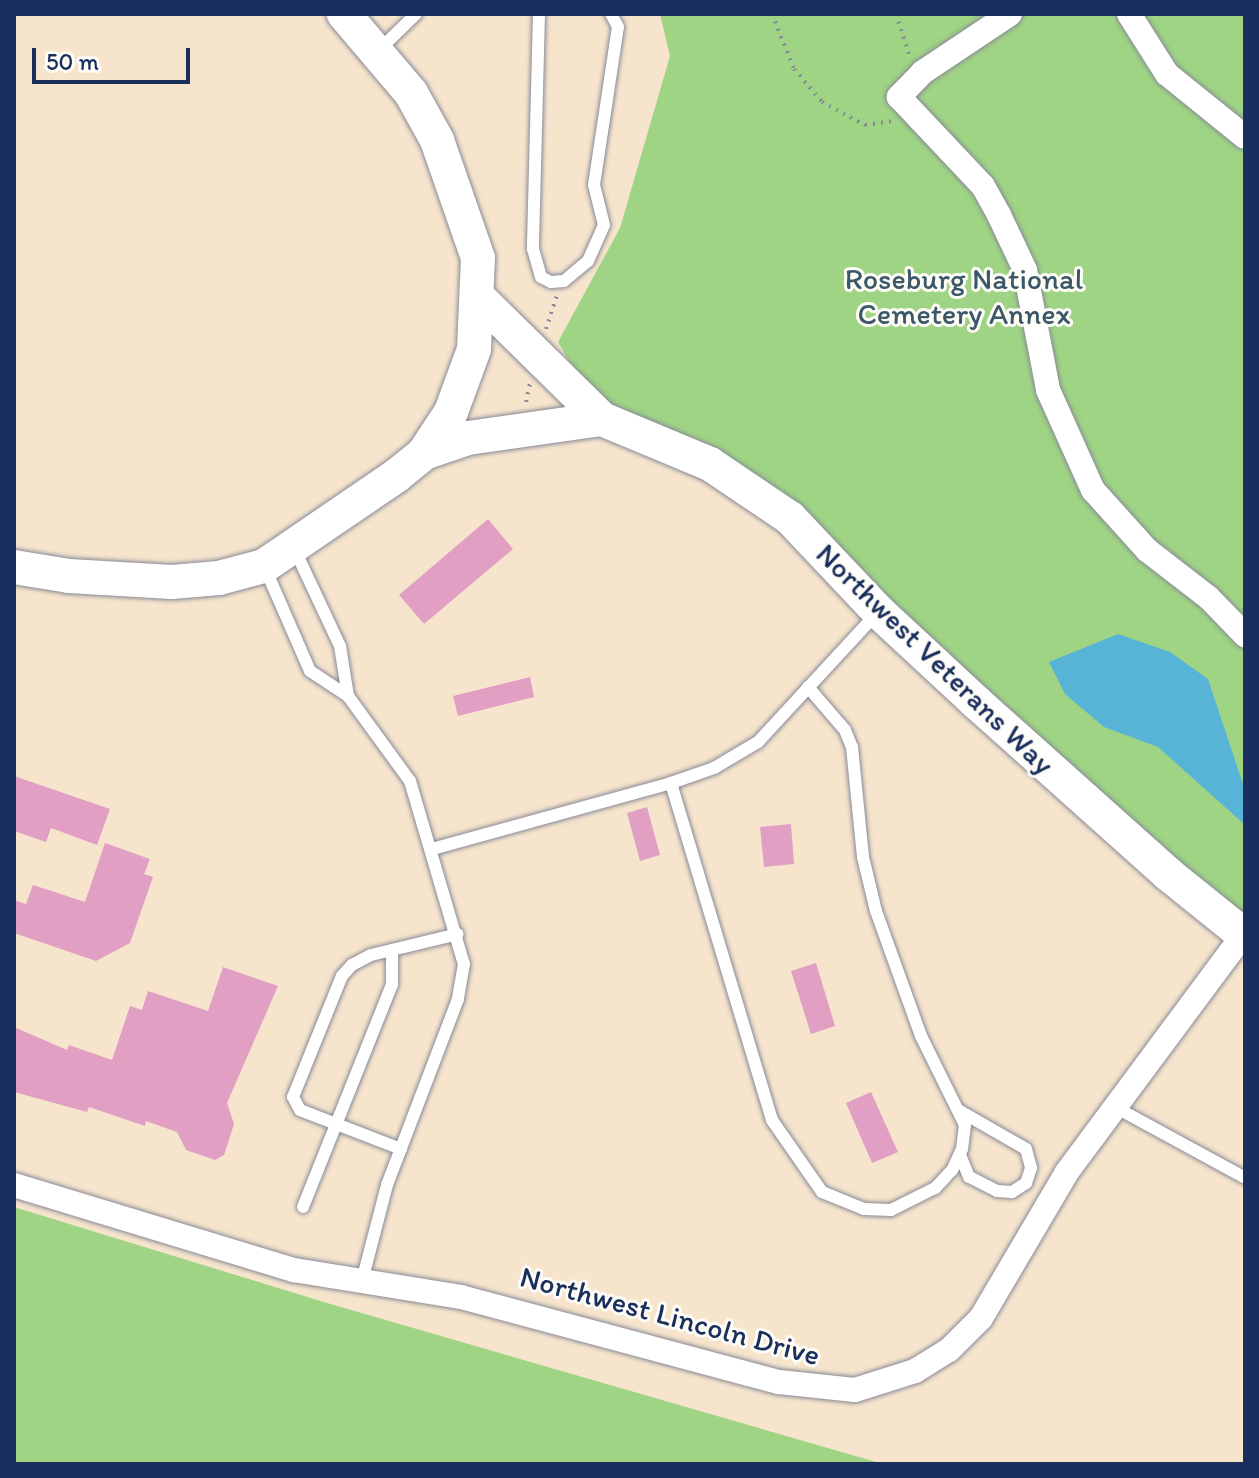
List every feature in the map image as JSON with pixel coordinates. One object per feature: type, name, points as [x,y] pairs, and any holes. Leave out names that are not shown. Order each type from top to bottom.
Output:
[{"type":"street","points":[[344,14],[379,50],[437,140],[463,205],[478,258],[479,298],[474,349],[463,388],[424,453]]},
{"type":"street","points":[[1010,14],[923,72],[899,97],[983,186],[999,215],[1025,270],[1048,390],[1093,490],[1147,550],[1209,598],[1245,635]]},
{"type":"street","points":[[1129,14],[1167,74],[1245,137]]},
{"type":"street","name":"Northwest Veterans Way","points":[[479,298],[602,419],[749,485],[790,518],[879,612],[1168,874],[1244,934]]},
{"type":"street","points":[[14,567],[69,576],[172,582],[219,578],[264,566],[294,548],[424,453],[468,438],[602,419]]},
{"type":"street","name":"Northwest Lincoln Drive","points":[[14,1185],[294,1270],[494,1304],[806,1388],[879,1385],[949,1350],[981,1318],[1067,1172],[1244,934]]},
{"type":"lane","points":[[379,50],[416,14]]},
{"type":"lane","points":[[539,14],[533,249],[541,277],[551,282],[564,281],[588,261],[604,225],[594,185],[618,27],[611,14]]},
{"type":"lane","points":[[294,548],[340,646],[348,696]]},
{"type":"lane","points":[[264,566],[310,671],[348,696],[410,781],[458,934],[464,983],[374,1224],[362,1281]]},
{"type":"lane","points":[[432,849],[671,783],[714,768],[758,742],[879,612]]},
{"type":"lane","points":[[671,783],[752,1067],[772,1120],[795,1159],[822,1192],[840,1202],[891,1210],[935,1188],[960,1155],[965,1125],[921,1036],[876,911],[863,857],[852,747],[845,730],[808,687]]},
{"type":"lane","points":[[401,1149],[296,1107],[295,1091],[342,976],[352,965],[392,950],[458,934]]},
{"type":"lane","points":[[303,1207],[392,985],[392,950]]},
{"type":"lane","points":[[1115,1107],[1245,1178]]},
{"type":"lane","points":[[958,1110],[1026,1149],[1031,1168],[1026,1183],[1012,1192],[997,1191],[969,1177],[960,1155]]},
{"type":"path","points":[[772,14],[794,69],[832,109],[879,127],[909,107]]},
{"type":"path","points":[[896,14],[901,39],[923,72]]},
{"type":"green space","name":"Roseburg National Cemetery Annex","points":[[660,14],[1245,14],[1245,936],[790,518],[587,392],[558,342],[620,228],[670,56]]},
{"type":"green space","points":[[14,1207],[327,1303],[883,1464],[14,1464]]},
{"type":"water","points":[[1118,634],[1170,652],[1208,679],[1245,790],[1245,825],[1158,747],[1104,727],[1065,694],[1049,662]]},
{"type":"building","points":[[488,519],[513,549],[424,624],[399,595]]},
{"type":"building","points":[[530,677],[534,697],[458,716],[453,696]]},
{"type":"building","points":[[14,776],[110,809],[97,845],[51,828],[46,842],[14,831]]},
{"type":"building","points":[[647,807],[660,855],[640,861],[627,813]]},
{"type":"building","points":[[791,824],[794,864],[764,867],[760,827]]},
{"type":"building","points":[[105,843],[150,859],[144,874],[153,877],[130,943],[96,961],[14,933],[14,900],[26,904],[33,885],[85,902]]},
{"type":"building","points":[[816,963],[835,1026],[811,1034],[791,971]]},
{"type":"building","points":[[223,967],[278,986],[227,1103],[234,1124],[224,1155],[215,1160],[186,1150],[177,1132],[146,1121],[145,1126],[89,1107],[87,1112],[14,1092],[14,1027],[67,1050],[69,1045],[112,1060],[130,1006],[142,1010],[148,991],[208,1011]]},
{"type":"building","points":[[871,1092],[898,1152],[872,1163],[846,1103]]}]
